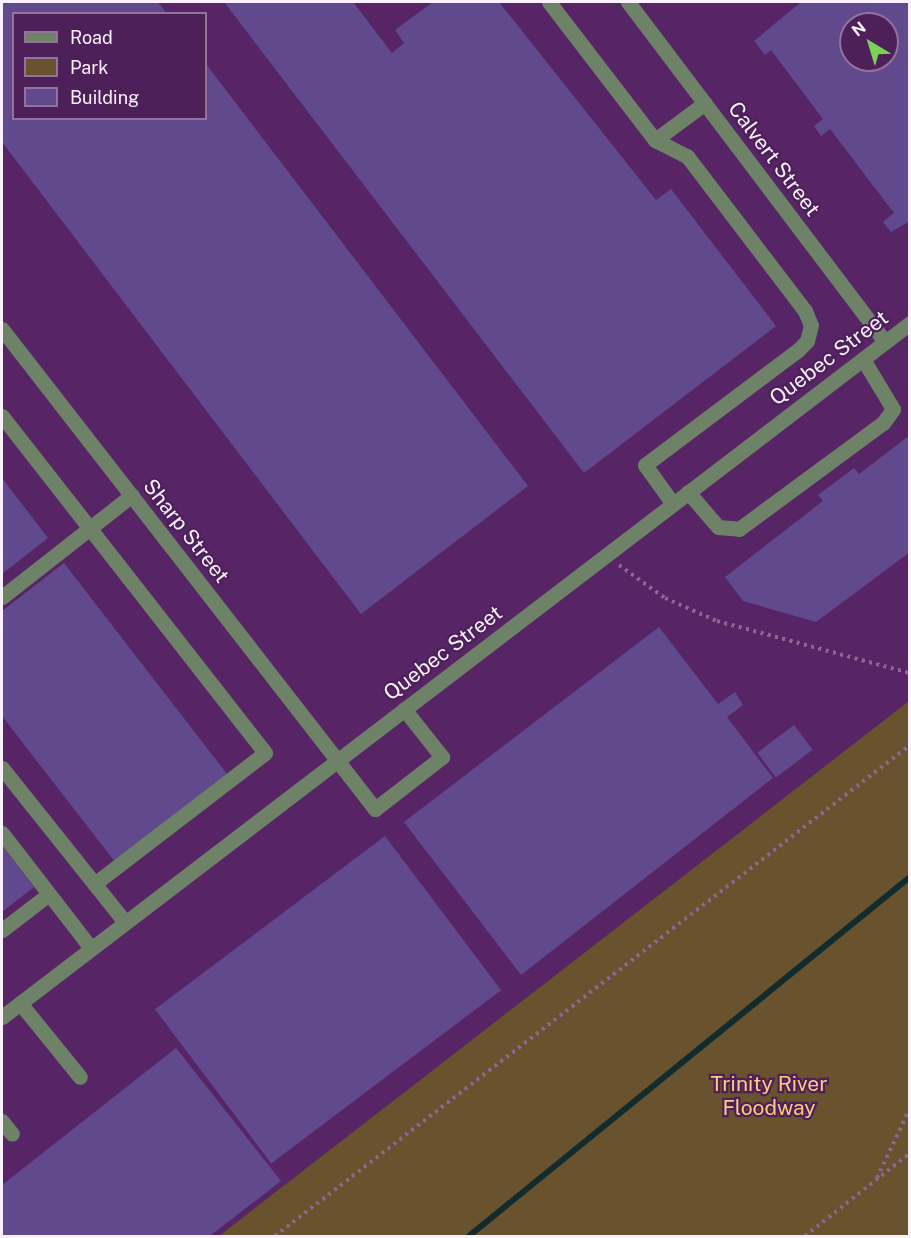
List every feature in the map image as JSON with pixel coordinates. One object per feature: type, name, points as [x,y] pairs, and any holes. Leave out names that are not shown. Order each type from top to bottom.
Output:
[{"type":"street","points":[[549,2],[655,140],[687,156],[805,311],[811,326],[807,341],[798,350],[645,465],[673,504]]},
{"type":"street","name":"Calvert Street","points":[[628,2],[885,342]]},
{"type":"street","points":[[655,140],[705,103]]},
{"type":"street","name":"Quebec Street","points":[[2,1017],[909,323]]},
{"type":"street","name":"Sharp Street","points":[[2,329],[375,809],[442,757],[404,709]]},
{"type":"street","points":[[688,492],[718,527],[739,529],[883,423],[893,409],[863,359]]},
{"type":"street","points":[[2,416],[265,753],[94,884]]},
{"type":"street","points":[[2,597],[132,495]]},
{"type":"street","points":[[2,768],[125,922]]},
{"type":"street","points":[[2,832],[90,948]]},
{"type":"street","points":[[2,930],[49,894]]},
{"type":"street","points":[[20,1003],[80,1077]]},
{"type":"street","points":[[2,1121],[12,1134]]},
{"type":"path","points":[[608,553],[641,583],[717,621],[909,673]]},
{"type":"path","points":[[275,1236],[909,744]]},
{"type":"path","points":[[877,1179],[909,1108]]},
{"type":"path","points":[[805,1236],[909,1153]]},
{"type":"shaded area","points":[[2,2],[909,2],[909,701],[219,1236],[2,1236]]},
{"type":"green space","name":"Trinity River Floodway","points":[[909,701],[909,1236],[219,1236]]},
{"type":"building","points":[[2,2],[158,2],[166,12],[12,12],[12,120],[207,120],[207,65],[528,486],[361,614],[2,142]]},
{"type":"building","points":[[224,2],[353,2],[392,53],[404,43],[395,30],[433,2],[499,2],[656,200],[671,189],[776,326],[584,473]]},
{"type":"building","points":[[801,2],[910,2],[910,221],[891,232],[883,222],[894,213],[830,129],[821,136],[814,126],[823,119],[771,50],[765,55],[754,41]]},
{"type":"building","points":[[910,435],[910,552],[816,622],[743,601],[725,577],[823,501],[818,495],[854,468],[859,474]]},
{"type":"building","points":[[2,478],[48,538],[2,574]]},
{"type":"building","points":[[64,563],[227,774],[115,862],[2,716],[2,611]]},
{"type":"building","points":[[659,627],[718,704],[735,692],[743,705],[727,717],[773,778],[521,975],[404,822]]},
{"type":"building","points":[[794,725],[813,750],[776,777],[757,753]]},
{"type":"building","points":[[385,836],[501,990],[271,1163],[155,1009]]},
{"type":"building","points":[[2,845],[34,887],[2,912]]},
{"type":"building","points":[[176,1048],[281,1181],[210,1236],[2,1236],[2,1185]]},
{"type":"waterway","points":[[469,1236],[910,877]]}]
